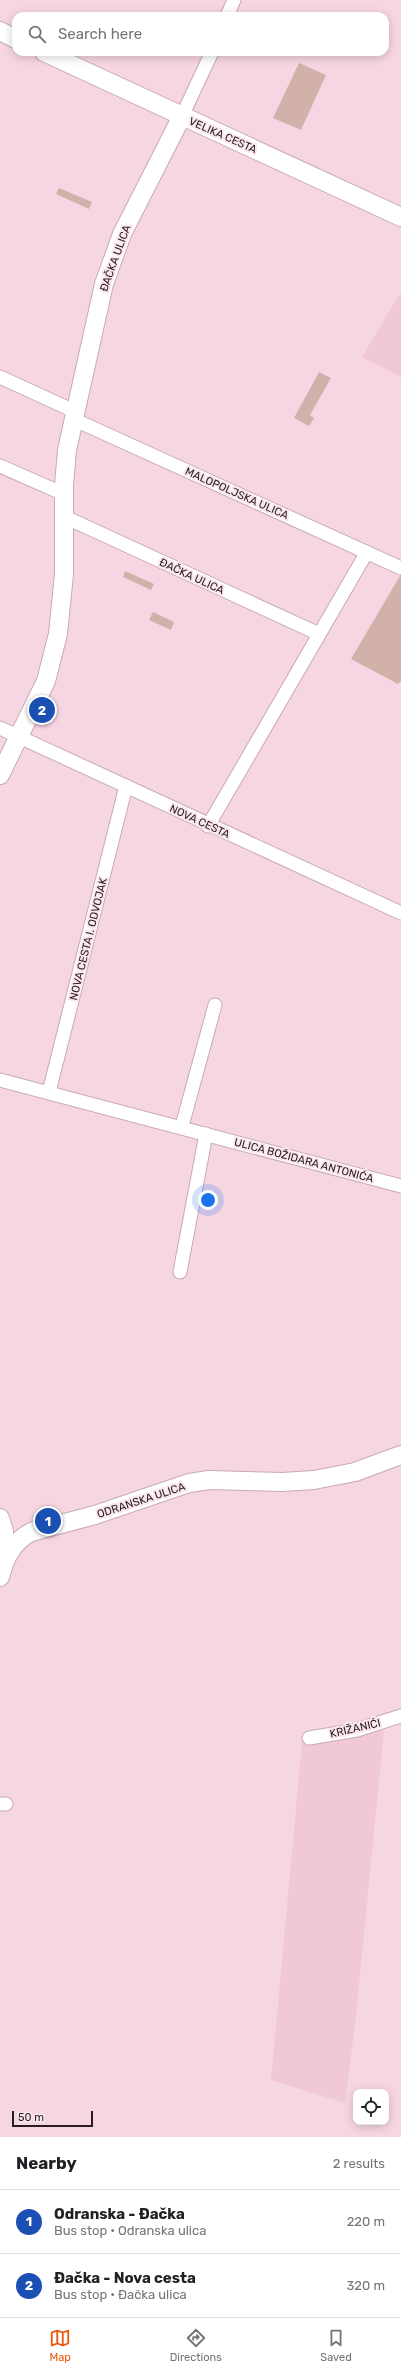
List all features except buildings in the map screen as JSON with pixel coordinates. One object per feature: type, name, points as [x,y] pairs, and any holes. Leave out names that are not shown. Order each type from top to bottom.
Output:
[{"type":"street","points":[[229,12],[234,0]]},
{"type":"street","points":[[0,32],[12,37]]},
{"type":"street","name":"VELIKA CESTA","points":[[53,56],[401,217]]},
{"type":"street","points":[[182,116],[210,56]]},
{"type":"street","name":"ĐAČKA ULICA","points":[[0,775],[20,737],[46,681],[57,640],[64,574],[65,466],[73,415],[111,262],[130,217],[182,116]]},
{"type":"street","points":[[0,378],[73,415]]},
{"type":"street","name":"MALOPOLJSKA ULICA","points":[[73,415],[401,568]]},
{"type":"street","points":[[0,466],[64,494]]},
{"type":"street","name":"ĐAČKA ULICA","points":[[65,517],[320,634]]},
{"type":"street","points":[[208,826],[367,552]]},
{"type":"street","name":"NOVA CESTA","points":[[0,728],[126,786],[208,826],[401,913]]},
{"type":"street","name":"NOVA CESTA I. ODVOJAK","points":[[50,1092],[126,786]]},
{"type":"street","points":[[182,1126],[215,1005]]},
{"type":"street","name":"ULICA BOŽIDARA ANTONIĆA","points":[[0,1080],[182,1126],[206,1134],[401,1186]]},
{"type":"street","points":[[180,1272],[206,1134]]},
{"type":"street","name":"ODRANSKA ULICA","points":[[0,1576],[5,1558],[20,1540],[31,1532],[95,1515],[188,1484],[208,1480],[282,1482],[314,1480],[355,1472],[401,1456]]},
{"type":"street","points":[[1,1522],[17,1531],[31,1532]]},
{"type":"street","points":[[1,1522],[5,1558]]},
{"type":"street","name":"KRIŽANIĆI","points":[[309,1738],[356,1730],[401,1716]]},
{"type":"shaded area","points":[[299,63],[326,75],[301,130],[273,118]]},
{"type":"shaded area","points":[[59,188],[92,202],[89,209],[56,194]]},
{"type":"shaded area","points":[[401,292],[401,377],[362,357]]},
{"type":"shaded area","points":[[319,372],[331,378],[310,415],[314,418],[309,426],[294,418]]},
{"type":"shaded area","points":[[125,571],[154,584],[151,590],[123,577]]},
{"type":"shaded area","points":[[401,574],[401,681],[398,684],[351,659]]},
{"type":"shaded area","points":[[153,612],[174,622],[171,630],[149,620]]},
{"type":"shaded area","points":[[384,1730],[356,2016],[345,2103],[271,2080],[302,1743]]},
{"type":"place","name":"Đačka - Nova cesta","points":[[42,710]]},
{"type":"place","name":"Odranska - Đačka","points":[[48,1521]]}]
